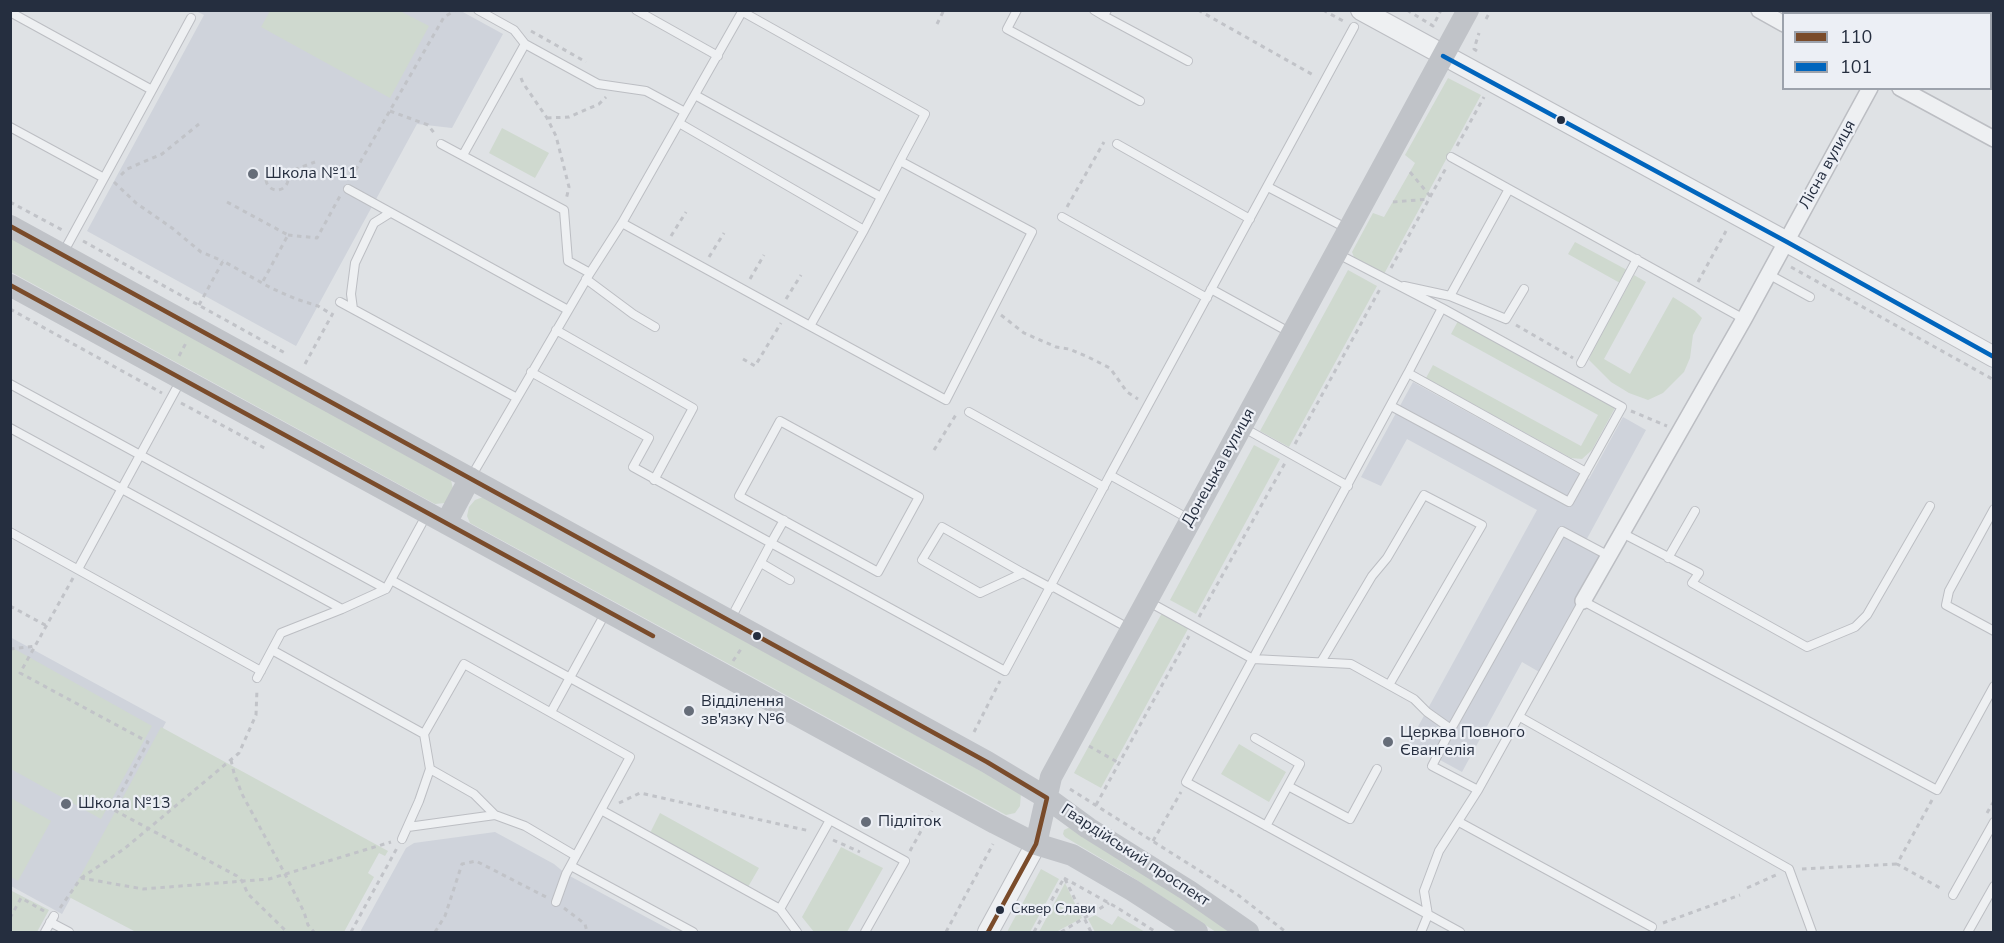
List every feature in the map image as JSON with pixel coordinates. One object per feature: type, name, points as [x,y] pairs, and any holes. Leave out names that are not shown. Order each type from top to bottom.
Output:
[{"type":"main road","name":"Донецька вулиця","points":[[1036,844],[1051,777],[1468,10]]},
{"type":"main road","name":"Гвардійський проспект","points":[[10,226],[62,254],[199,313],[470,478],[976,756],[1047,798],[1088,828],[1188,891],[1248,933]]},
{"type":"main road","name":"Гвардійський проспект","points":[[10,285],[1036,844],[1072,855],[1132,890],[1197,933]]},
{"type":"main road","points":[[437,518],[470,478]]},
{"type":"street","points":[[1759,10],[1782,23]]},
{"type":"street","points":[[1358,19],[1443,56],[1994,357]]},
{"type":"street","name":"Лісна вулиця","points":[[1583,601],[1681,432],[1869,90]]},
{"type":"street","points":[[1904,90],[1994,139]]},
{"type":"street","name":"Донецька вулиця","points":[[988,933],[1036,844]]},
{"type":"lane","points":[[478,10],[514,30],[525,44],[598,84],[646,91],[685,112]]},
{"type":"lane","points":[[636,10],[718,56]]},
{"type":"lane","points":[[1017,10],[1007,28],[1140,101]]},
{"type":"lane","points":[[1094,10],[1106,13],[1188,62]]},
{"type":"lane","points":[[470,478],[588,276],[622,223],[743,11],[925,114],[810,326]]},
{"type":"lane","points":[[10,12],[152,90]]},
{"type":"lane","points":[[62,254],[191,18]]},
{"type":"lane","points":[[531,372],[649,438],[633,467],[1005,671],[1358,19]]},
{"type":"lane","points":[[463,155],[525,44]]},
{"type":"lane","points":[[695,95],[881,197]]},
{"type":"lane","points":[[679,123],[864,230]]},
{"type":"lane","points":[[10,127],[104,178]]},
{"type":"lane","points":[[441,144],[564,210],[568,261],[633,315],[655,327]]},
{"type":"lane","points":[[1117,144],[1250,219]]},
{"type":"lane","points":[[1451,157],[1744,319]]},
{"type":"lane","points":[[622,223],[946,400],[1032,232],[900,161]]},
{"type":"lane","points":[[1268,187],[1349,229]]},
{"type":"lane","points":[[348,189],[568,310]]},
{"type":"lane","points":[[1450,296],[1509,189]]},
{"type":"lane","points":[[353,309],[351,294],[355,263],[374,223],[390,213]]},
{"type":"lane","points":[[1062,217],[1207,298]]},
{"type":"lane","points":[[1336,253],[1442,308],[1622,407],[1569,502],[1391,406]]},
{"type":"lane","points":[[1581,363],[1637,259]]},
{"type":"lane","points":[[1768,274],[1810,297]]},
{"type":"lane","points":[[1400,286],[1450,296],[1506,319],[1524,289]]},
{"type":"lane","points":[[1211,289],[1292,334]]},
{"type":"lane","points":[[340,302],[517,398]]},
{"type":"lane","points":[[1442,308],[1348,486],[1186,782],[1460,933]]},
{"type":"lane","points":[[556,330],[693,408],[654,480]]},
{"type":"lane","points":[[1408,373],[1586,472]]},
{"type":"lane","points":[[78,569],[140,454],[176,375]]},
{"type":"lane","points":[[10,384],[386,589]]},
{"type":"lane","points":[[969,412],[1104,486]]},
{"type":"lane","points":[[780,422],[919,497],[878,572],[784,520],[739,496],[780,422]]},
{"type":"lane","points":[[1241,427],[1348,486]]},
{"type":"lane","points":[[10,428],[342,609]]},
{"type":"lane","points":[[1110,475],[1191,520]]},
{"type":"lane","points":[[1321,662],[1424,495],[1482,525],[1389,685]]},
{"type":"lane","points":[[1622,533],[1699,573],[1692,584],[1807,647],[1855,627],[1867,615],[1930,506]]},
{"type":"lane","points":[[1994,509],[1949,591],[1946,605],[1994,631]]},
{"type":"lane","points":[[1668,558],[1695,511]]},
{"type":"lane","points":[[10,532],[259,674],[281,633],[386,589],[437,518]]},
{"type":"lane","points":[[729,621],[784,520]]},
{"type":"lane","points":[[1023,573],[980,593],[922,560],[942,527],[1023,573],[1131,629]]},
{"type":"lane","points":[[1478,790],[1432,766],[1451,729],[1562,531],[1609,556]]},
{"type":"lane","points":[[761,563],[790,580]]},
{"type":"lane","points":[[391,580],[905,861],[865,933]]},
{"type":"lane","points":[[1147,601],[1253,659],[1351,664],[1414,699],[1427,712],[1451,729]]},
{"type":"lane","points":[[1421,933],[1428,915],[1424,891],[1439,851],[1478,790],[1583,601],[1937,790],[1994,686]]},
{"type":"lane","points":[[551,712],[607,610]]},
{"type":"lane","points":[[272,650],[424,734]]},
{"type":"lane","points":[[402,839],[430,769],[424,734],[464,664],[630,757],[576,856],[555,902]]},
{"type":"lane","points":[[1520,717],[1789,869],[1812,933]]},
{"type":"lane","points":[[1255,738],[1300,764],[1266,826]]},
{"type":"lane","points":[[430,769],[474,795],[495,815],[525,826],[576,856]]},
{"type":"lane","points":[[1288,786],[1350,819],[1377,769]]},
{"type":"lane","points":[[601,810],[780,909],[797,933]]},
{"type":"lane","points":[[408,827],[495,815]]},
{"type":"lane","points":[[780,909],[830,820]]},
{"type":"lane","points":[[1459,822],[1652,927]]},
{"type":"lane","points":[[1953,895],[1994,822]]},
{"type":"lane","points":[[571,866],[693,933]]},
{"type":"lane","points":[[1968,933],[1994,886]]},
{"type":"lane","points":[[45,933],[52,919],[69,933]]},
{"type":"path","points":[[382,125],[444,18],[456,10]]},
{"type":"path","points":[[936,24],[944,10]]},
{"type":"path","points":[[1198,10],[1324,82]]},
{"type":"path","points":[[1409,11],[1419,10]]},
{"type":"path","points":[[1409,11],[1433,26],[1441,10]]},
{"type":"path","points":[[525,27],[593,65]]},
{"type":"path","points":[[514,62],[523,83],[548,118],[556,136],[569,187],[564,210]]},
{"type":"path","points":[[548,118],[569,117],[599,104],[619,87]]},
{"type":"path","points":[[390,111],[428,125],[441,144]]},
{"type":"path","points":[[199,124],[162,154],[127,169],[113,182],[136,203],[201,252],[223,261],[296,300],[318,306],[333,315]]},
{"type":"path","points":[[1062,217],[1107,138],[1117,144]]},
{"type":"path","points":[[286,173],[315,162]]},
{"type":"path","points":[[273,168],[286,173],[288,178],[284,186],[275,189],[267,184],[267,175],[273,168]]},
{"type":"path","points":[[1393,202],[1429,198],[1410,172]]},
{"type":"path","points":[[228,202],[288,235],[262,283]]},
{"type":"path","points":[[664,246],[686,212]]},
{"type":"path","points":[[1693,291],[1726,231]]},
{"type":"path","points":[[703,268],[724,232]]},
{"type":"path","points":[[744,290],[764,255]]},
{"type":"path","points":[[176,375],[199,313],[223,261]]},
{"type":"path","points":[[743,359],[755,366],[801,275]]},
{"type":"path","points":[[305,364],[340,302]]},
{"type":"path","points":[[993,309],[1024,333],[1056,347],[1069,349],[1110,368],[1127,392],[1148,405]]},
{"type":"path","points":[[1506,319],[1581,363]]},
{"type":"path","points":[[934,450],[961,407],[969,412]]},
{"type":"path","points":[[1622,407],[1681,432]]},
{"type":"path","points":[[78,569],[20,673],[148,742],[112,809],[237,876],[248,894],[287,933]]},
{"type":"path","points":[[10,606],[47,626]]},
{"type":"path","points":[[724,675],[751,633]]},
{"type":"path","points":[[10,649],[36,645]]},
{"type":"path","points":[[974,732],[1005,671]]},
{"type":"path","points":[[10,918],[21,898],[52,919],[81,878],[124,849],[231,760],[238,753],[256,715],[259,674]]},
{"type":"path","points":[[1073,736],[1119,763]]},
{"type":"path","points":[[231,760],[242,795],[314,933]]},
{"type":"path","points":[[1153,841],[1186,782]]},
{"type":"path","points":[[1070,789],[1238,895],[1286,933]]},
{"type":"path","points":[[1897,864],[1937,790]]},
{"type":"path","points":[[601,810],[640,793],[804,828],[864,854]]},
{"type":"path","points":[[905,861],[932,811]]},
{"type":"path","points":[[81,878],[143,889],[269,879],[402,839]]},
{"type":"path","points":[[351,933],[402,839]]},
{"type":"path","points":[[946,933],[993,844]]},
{"type":"path","points":[[435,933],[445,916],[462,864],[476,861],[555,902],[585,924],[587,933]]},
{"type":"path","points":[[1747,888],[1789,869],[1897,864],[1953,895]]},
{"type":"path","points":[[1064,878],[1156,933]]},
{"type":"path","points":[[1064,878],[1091,933]]},
{"type":"path","points":[[1034,933],[1064,878]]},
{"type":"path","points":[[1652,927],[1740,895]]},
{"type":"path","points":[[1062,933],[1109,903]]},
{"type":"shaded area","name":"Школа №11","points":[[196,11],[461,11],[503,34],[452,128],[417,124],[296,346],[87,231],[204,15]]},
{"type":"shaded area","points":[[270,11],[400,11],[429,26],[390,98],[261,27]]},
{"type":"shaded area","points":[[1448,78],[1481,95],[1384,274],[1355,260],[1352,252],[1373,213],[1384,217],[1415,163],[1405,155]]},
{"type":"shaded area","points":[[502,128],[549,153],[535,178],[489,153]]},
{"type":"shaded area","points":[[10,237],[451,480],[453,489],[445,503],[435,504],[11,272]]},
{"type":"shaded area","points":[[1575,242],[1627,270],[1620,283],[1568,254]]},
{"type":"shaded area","points":[[1348,270],[1377,286],[1289,447],[1260,431]]},
{"type":"shaded area","points":[[1634,275],[1646,282],[1604,359],[1630,374],[1673,297],[1702,318],[1693,335],[1690,358],[1684,372],[1663,393],[1648,400],[1629,393],[1611,382],[1589,360]]},
{"type":"shaded area","points":[[1458,321],[1615,408],[1592,450],[1582,459],[1571,458],[1426,378],[1433,365],[1581,446],[1598,415],[1451,334]]},
{"type":"shaded area","points":[[1413,382],[1589,479],[1623,417],[1646,430],[1583,546],[1604,558],[1541,673],[1522,662],[1462,772],[1409,743],[1537,510],[1407,439],[1381,486],[1361,477]]},
{"type":"shaded area","points":[[1254,445],[1280,459],[1196,614],[1170,600]]},
{"type":"shaded area","points":[[483,497],[1021,793],[1020,806],[1015,813],[1006,815],[470,523],[467,516],[469,507],[475,500]]},
{"type":"shaded area","points":[[1162,613],[1189,627],[1101,788],[1074,773]]},
{"type":"shaded area","name":"Школа №13","points":[[10,637],[166,722],[62,914],[11,886]]},
{"type":"shaded area","points":[[11,647],[152,726],[101,819],[11,769]]},
{"type":"shaded area","points":[[161,727],[388,851],[385,856],[379,853],[368,873],[374,877],[344,932],[136,932],[69,897]]},
{"type":"shaded area","points":[[1239,744],[1286,772],[1269,802],[1221,774]]},
{"type":"shaded area","points":[[11,798],[51,821],[18,881],[11,877]]},
{"type":"shaded area","points":[[660,813],[759,868],[748,887],[650,833]]},
{"type":"shaded area","points":[[1070,827],[1232,932],[1216,932],[1129,875],[1065,837],[1064,830]]},
{"type":"shaded area","points":[[495,832],[554,864],[566,874],[674,932],[360,932],[406,848],[414,843]]},
{"type":"shaded area","points":[[841,847],[883,868],[847,932],[814,932],[802,917]]},
{"type":"shaded area","points":[[1041,869],[1059,879],[1030,932],[1007,932]]},
{"type":"shaded area","points":[[1065,883],[1082,918],[1056,932],[1039,932]]},
{"type":"shaded area","points":[[10,890],[49,910],[37,932],[11,932]]},
{"type":"shaded area","points":[[1095,915],[1112,925],[1118,916],[1145,932],[1095,932],[1088,919]]},
{"type":"transit line","name":"101","points":[[1443,56],[1994,357]]},
{"type":"transit line","name":"110","points":[[10,226],[987,762],[1047,798],[1036,844],[988,932]]},
{"type":"transit line","name":"110","points":[[10,285],[653,636]]},
{"type":"place","name":"Школа №11","points":[[253,174]]},
{"type":"place","name":"Відділення зв'язку №6","points":[[689,711]]},
{"type":"place","name":"Церква Повного Євангелія","points":[[1388,742]]},
{"type":"place","name":"Школа №13","points":[[66,804]]},
{"type":"place","name":"Підліток","points":[[866,822]]},
{"type":"place","name":"Сквер Слави","points":[[1000,910]]}]
